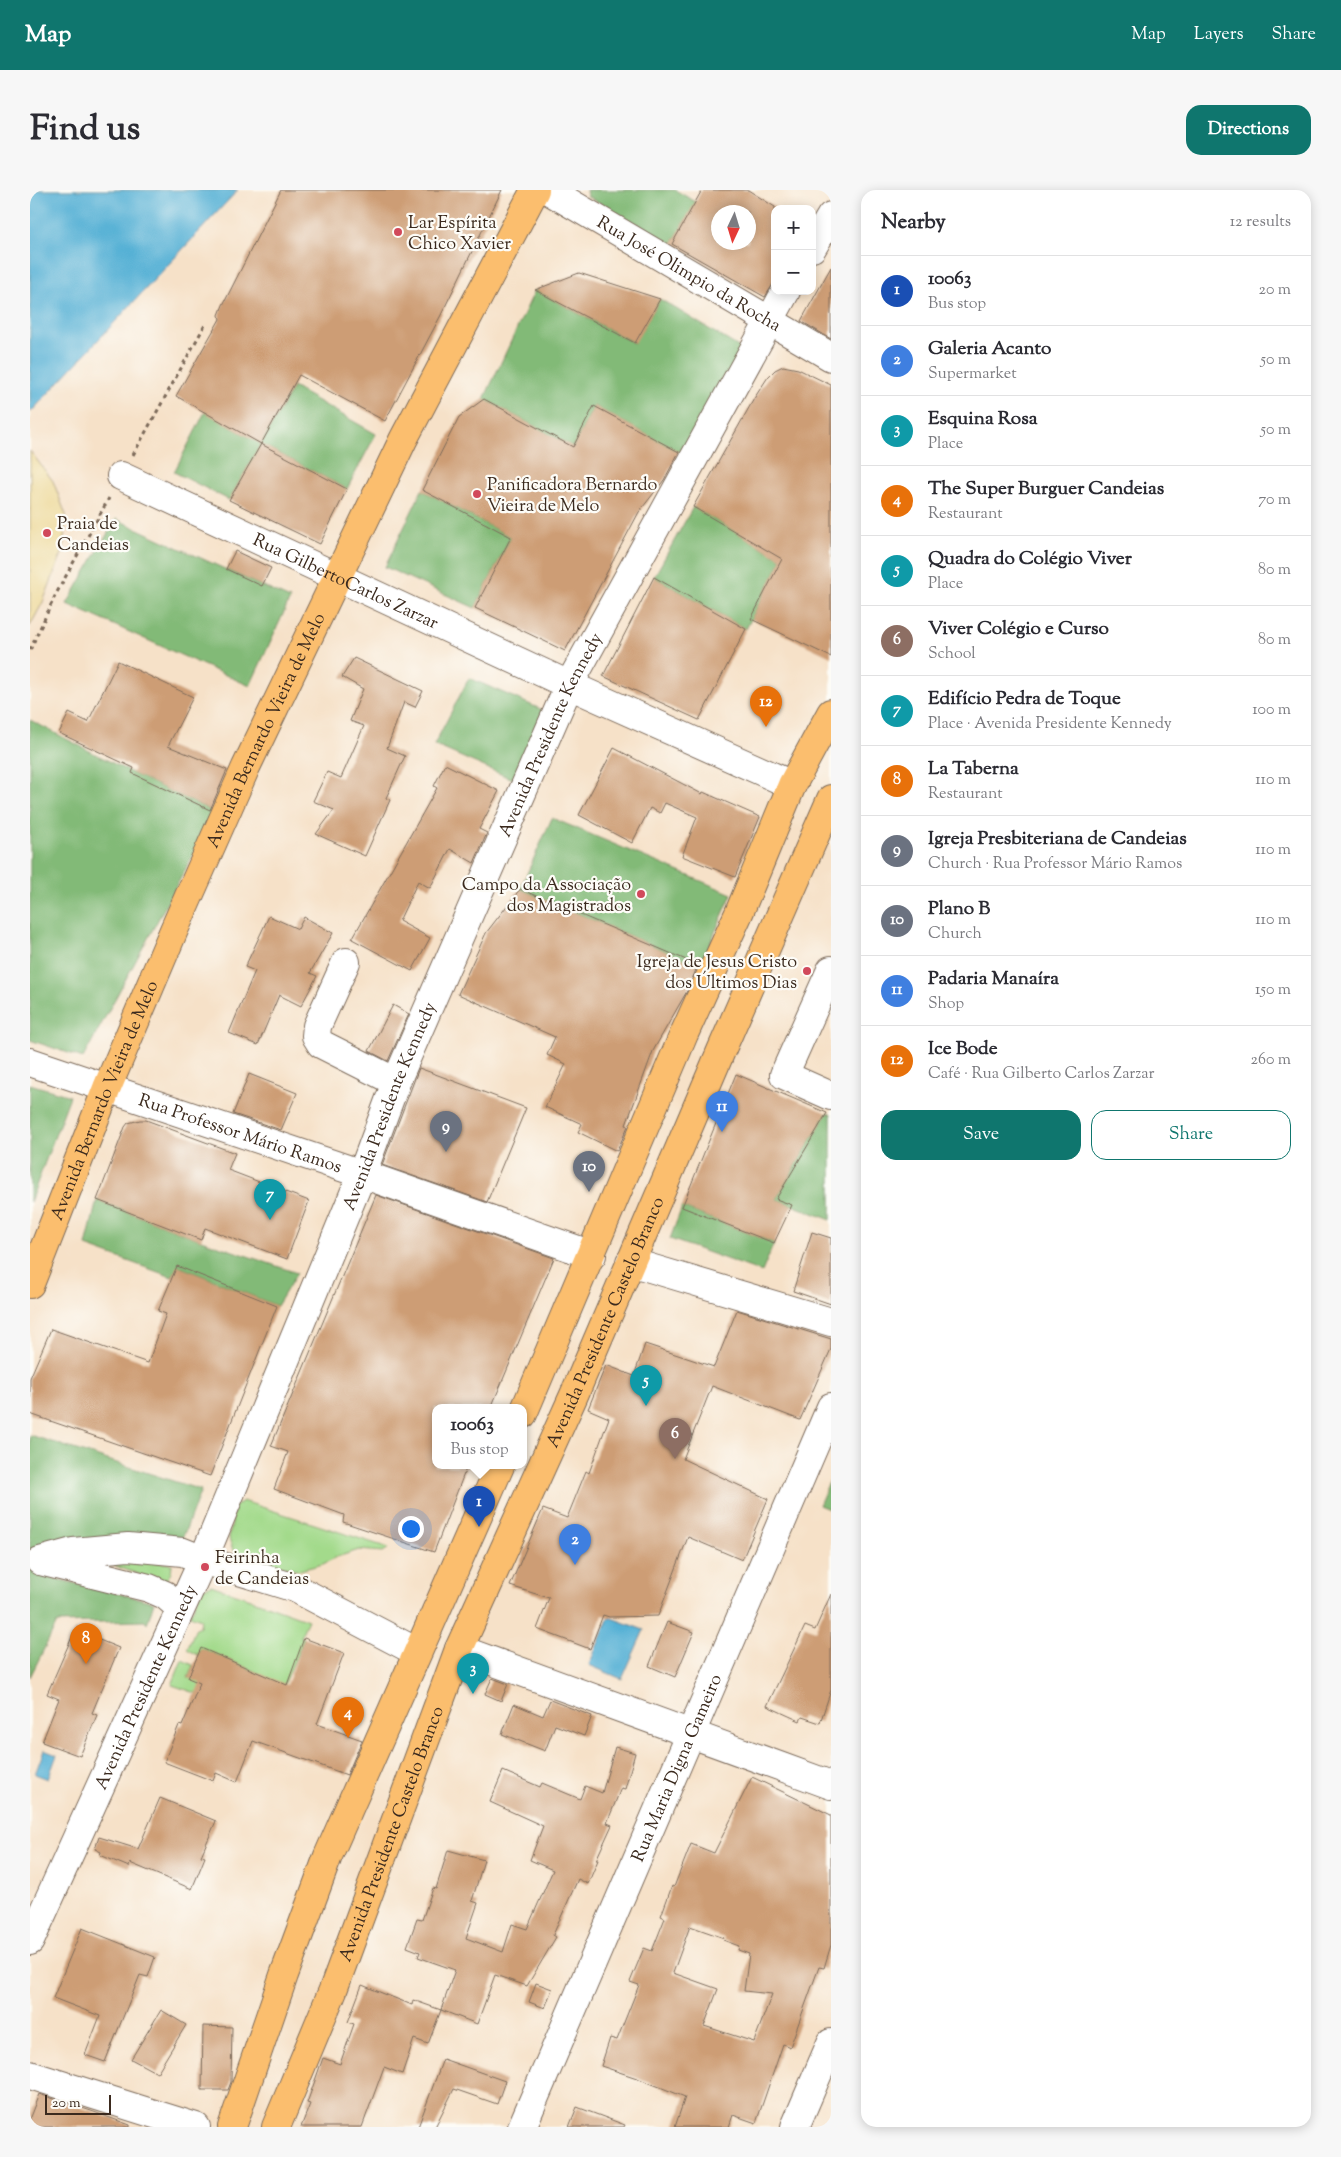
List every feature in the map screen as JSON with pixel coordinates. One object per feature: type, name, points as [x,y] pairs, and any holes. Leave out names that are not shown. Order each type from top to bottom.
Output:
[{"type":"main road","name":"Avenida Bernardo Vieira de Melo","points":[[30,1284],[107,1088],[242,776],[403,440],[535,190]]},
{"type":"main road","points":[[527,1405],[684,1034],[739,913],[792,786],[831,714]]},
{"type":"main road","name":"Avenida Presidente Castelo Branco","points":[[276,2127],[333,1990],[459,1649],[570,1404],[720,1051],[830,802]]},
{"type":"main road","points":[[684,1034],[720,1051]]},
{"type":"main road","points":[[232,2127],[284,1974],[328,1856],[499,1469]]},
{"type":"street","name":"Rua José Olimpio da Rocha","points":[[548,190],[831,356]]},
{"type":"street","points":[[816,241],[831,216]]},
{"type":"street","name":"Avenida Presidente Kennedy","points":[[30,1942],[203,1560],[362,1174],[396,1082],[569,685],[784,295]]},
{"type":"street","name":"Rua GilbertoCarlos Zarzar","points":[[121,476],[569,685],[792,786]]},
{"type":"street","points":[[346,962],[317,1026],[316,1036],[321,1044],[396,1082]]},
{"type":"street","points":[[831,970],[784,1075],[831,1096]]},
{"type":"street","name":"Rua Professor Mário Ramos","points":[[30,1062],[362,1174],[592,1255]]},
{"type":"street","points":[[630,1262],[831,1322]]},
{"type":"street","name":"Rua Maria Digna Gameiro","points":[[522,2127],[831,1407]]},
{"type":"street","points":[[35,1560],[73,1552],[128,1547],[184,1552],[203,1560],[295,1588],[417,1652]]},
{"type":"street","points":[[35,1560],[149,1588],[165,1594],[180,1608]]},
{"type":"street","points":[[459,1649],[831,1785]]},
{"type":"street","points":[[795,2127],[831,2043]]},
{"type":"street","points":[[30,2074],[196,2127]]},
{"type":"path","points":[[30,650],[56,594],[205,325]]},
{"type":"green space","points":[[586,190],[675,190],[696,202],[672,244],[587,196]]},
{"type":"green space","points":[[535,290],[634,343],[660,299],[745,351],[684,455],[594,406],[573,447],[484,399]]},
{"type":"green space","points":[[293,387],[376,434],[347,489],[261,444]]},
{"type":"green space","points":[[205,412],[261,444],[229,500],[174,472]]},
{"type":"green space","points":[[422,490],[511,537],[475,608],[385,567]]},
{"type":"green space","points":[[693,507],[782,559],[746,629],[654,577]]},
{"type":"green space","points":[[116,519],[290,599],[250,686],[67,604]]},
{"type":"green space","points":[[469,678],[552,714],[519,782],[434,745]]},
{"type":"green space","points":[[30,720],[132,773],[216,813],[83,1058],[30,1040]]},
{"type":"green space","points":[[552,818],[732,894],[700,966],[520,889]]},
{"type":"green space","points":[[30,1084],[70,1096],[30,1202]]},
{"type":"green space","points":[[827,1113],[831,1114],[831,1220],[776,1199]]},
{"type":"green space","points":[[97,1200],[201,1240],[297,1273],[277,1306],[178,1266],[172,1277],[86,1246]]},
{"type":"green space","points":[[682,1207],[774,1243],[762,1272],[670,1239]]},
{"type":"green space","points":[[30,1435],[201,1490],[181,1542],[30,1553]]},
{"type":"green space","points":[[831,1477],[831,1510],[819,1505]]},
{"type":"green space","points":[[243,1501],[389,1548],[383,1552],[359,1550],[323,1564],[300,1570],[255,1560],[233,1550],[229,1538],[235,1506]]},
{"type":"green space","points":[[109,1557],[172,1564],[171,1573],[166,1580],[152,1579],[104,1562]]},
{"type":"green space","points":[[30,1567],[48,1577],[154,1602],[147,1624],[145,1621],[57,1623],[30,1677]]},
{"type":"green space","points":[[211,1585],[308,1620],[300,1637],[304,1638],[270,1718],[172,1685],[182,1660],[193,1665],[188,1678],[261,1674],[201,1648],[198,1655],[187,1649],[196,1628],[200,1626],[201,1619],[190,1615],[202,1589]]},
{"type":"sand","name":"Praia de Candeias","points":[[30,451],[53,481],[66,515],[63,551],[43,602],[30,626]]},
{"type":"water","points":[[30,190],[238,190],[30,413]]},
{"type":"water","points":[[609,1617],[644,1630],[622,1679],[589,1665]]},
{"type":"water","points":[[44,1750],[57,1755],[48,1779],[35,1774]]},
{"type":"building","points":[[281,190],[502,190],[441,315],[385,421],[299,375],[261,444],[176,396],[220,319],[219,315],[223,305]]},
{"type":"building","points":[[702,190],[748,190],[772,205],[771,287],[765,297],[672,244]]},
{"type":"building","points":[[831,267],[831,339],[801,321]]},
{"type":"building","points":[[579,273],[660,299],[635,343],[535,290]]},
{"type":"building","points":[[783,366],[798,369],[831,385],[831,657],[751,619],[782,559],[693,507],[755,397],[768,377],[775,370]]},
{"type":"building","points":[[484,399],[573,447],[594,406],[679,452],[664,480],[639,512],[565,651],[475,608],[511,537],[422,490],[459,417]]},
{"type":"building","points":[[261,444],[347,489],[320,544],[229,500]]},
{"type":"building","points":[[235,551],[271,568],[262,586],[226,569]]},
{"type":"building","points":[[654,577],[746,629],[699,720],[603,676]]},
{"type":"building","points":[[354,658],[423,691],[415,707],[404,702],[387,748],[405,756],[386,798],[390,800],[365,856],[316,834],[334,810],[313,801],[327,772],[341,778],[364,726],[350,721],[363,689],[342,677]]},
{"type":"building","points":[[118,661],[193,697],[168,746],[227,770],[210,810],[132,773],[134,768],[59,733],[69,713],[88,722]]},
{"type":"building","points":[[614,748],[702,794],[703,792],[760,817],[735,877],[682,856],[697,817],[665,803],[660,813],[650,808],[632,843],[579,815]]},
{"type":"building","points":[[445,764],[499,791],[479,829],[487,833],[474,863],[450,849],[430,888],[418,881],[399,921],[430,938],[412,971],[352,939],[437,788],[434,786]]},
{"type":"building","points":[[520,889],[698,965],[687,991],[653,1051],[626,1125],[628,1126],[617,1151],[578,1132],[582,1124],[545,1107],[566,1064],[547,1055],[555,1037],[458,994],[486,933]]},
{"type":"building","points":[[269,916],[298,929],[304,917],[333,933],[310,973],[317,976],[301,1006],[279,995],[258,1045],[229,1033],[255,971],[245,967]]},
{"type":"building","points":[[393,1005],[409,1014],[388,1061],[369,1051]]},
{"type":"building","points":[[419,1068],[526,1108],[487,1202],[382,1165]]},
{"type":"building","points":[[249,1074],[297,1093],[281,1130],[233,1114]]},
{"type":"building","points":[[736,1074],[827,1113],[776,1199],[792,1205],[774,1243],[682,1207]]},
{"type":"building","points":[[146,1120],[235,1153],[228,1170],[309,1201],[287,1259],[205,1228],[201,1240],[97,1200],[125,1127],[128,1123]]},
{"type":"building","points":[[376,1195],[554,1258],[493,1404],[432,1404],[432,1469],[466,1469],[434,1552],[343,1522],[344,1515],[274,1489],[288,1452],[271,1446]]},
{"type":"building","points":[[812,1232],[831,1238],[831,1304],[793,1291]]},
{"type":"building","points":[[177,1266],[277,1306],[210,1476],[30,1414],[30,1378],[51,1329],[148,1363],[166,1314],[158,1311]]},
{"type":"building","points":[[737,1310],[831,1339],[831,1349],[800,1420],[712,1386],[683,1459],[768,1499],[742,1560],[688,1537],[658,1616],[609,1617],[603,1615],[590,1649],[537,1629],[549,1598],[510,1586],[543,1509],[567,1518],[586,1471],[589,1473],[609,1418],[588,1409],[606,1365],[634,1376],[645,1344],[714,1367]]},
{"type":"building","points":[[831,1594],[831,1690],[820,1723],[802,1717],[800,1721],[767,1706],[805,1626],[815,1630]]},
{"type":"building","points":[[667,1622],[694,1632],[675,1677],[649,1666]]},
{"type":"building","points":[[75,1630],[119,1648],[92,1713],[97,1715],[80,1756],[42,1742],[59,1699],[47,1694]]},
{"type":"building","points":[[304,1638],[344,1653],[317,1724],[362,1740],[347,1775],[253,1741],[237,1782],[216,1773],[213,1781],[164,1762],[179,1725],[182,1726],[200,1683],[188,1678],[201,1648],[287,1685]]},
{"type":"building","points":[[492,1678],[508,1684],[501,1701],[485,1694]]},
{"type":"building","points":[[550,1700],[592,1716],[584,1736],[555,1725],[545,1751],[502,1734],[514,1704],[543,1716]]},
{"type":"building","points":[[615,1747],[635,1753],[625,1789],[621,1788],[607,1823],[612,1825],[596,1860],[598,1860],[588,1884],[578,1879],[553,1935],[556,1937],[527,1986],[495,1975],[477,2024],[441,2010],[455,1970],[418,1957],[420,1952],[407,1947],[417,1919],[422,1920],[433,1888],[436,1889],[448,1850],[484,1860],[472,1901],[478,1903],[466,1938],[503,1952],[512,1924],[527,1929],[553,1870],[530,1860],[543,1826],[490,1802],[503,1771],[540,1787],[542,1783],[580,1799],[585,1786],[602,1793]]},
{"type":"building","points":[[752,1777],[831,1815],[831,1945],[824,1968],[819,1967],[790,2047],[783,2044],[756,2123],[733,2115],[729,2127],[675,2127],[685,2097],[601,2066],[610,2038],[617,2040],[639,1985],[630,1982],[644,1948],[652,1951],[665,1918],[661,1916],[691,1844],[714,1853]],"holes":[[[690,1926],[724,1938],[723,1940],[739,1946],[738,1950],[749,1954],[744,1991],[772,1994],[754,2042],[704,2026],[718,1989],[673,1973]]]},
{"type":"building","points":[[160,1798],[216,1821],[201,1856],[205,1857],[192,1889],[130,1863],[129,1867],[100,1855],[101,1852],[95,1849],[99,1837],[138,1849]]},
{"type":"building","points":[[82,1928],[155,1957],[148,1977],[140,1975],[105,2062],[85,2055],[100,2016],[53,1998]]},
{"type":"building","points":[[536,1983],[552,1989],[545,2008],[529,2002]]},
{"type":"building","points":[[362,1985],[412,2005],[413,2000],[441,2010],[428,2044],[414,2039],[402,2074],[384,2067],[362,2127],[301,2127],[310,2104],[307,2103],[323,2058],[340,2064],[354,2024],[348,2022]]},
{"type":"building","points":[[161,2010],[186,2025],[157,2073],[131,2059]]},
{"type":"building","points":[[203,2026],[232,2027],[231,2082],[228,2090],[202,2090]]},
{"type":"building","points":[[443,2059],[505,2081],[497,2104],[454,2089],[435,2127],[418,2127]]},
{"type":"building","points":[[39,2094],[130,2125],[130,2127],[30,2127],[30,2117]]},
{"type":"building","points":[[577,2107],[625,2125],[624,2127],[569,2127]]},
{"type":"place","name":"Lar Espírita Chico Xavier","points":[[398,232]]},
{"type":"place","name":"Panificadora Bernardo Vieira de Melo","points":[[477,494]]},
{"type":"place","name":"Praia de Candeias","points":[[47,533]]},
{"type":"place","name":"Ice Bode","points":[[766,727]]},
{"type":"place","name":"Campo da Associação dos Magistrados","points":[[641,894]]},
{"type":"place","name":"Igreja de Jesus Cristo dos Últimos Dias","points":[[807,971]]},
{"type":"place","name":"Padaria Manaíra","points":[[722,1132]]},
{"type":"place","name":"Igreja Presbiteriana de Candeias","points":[[446,1152]]},
{"type":"place","name":"Plano B","points":[[589,1192]]},
{"type":"place","name":"Edifício Pedra de Toque","points":[[270,1220]]},
{"type":"place","name":"Quadra do Colégio Viver","points":[[646,1406]]},
{"type":"place","name":"Viver Colégio e Curso","points":[[675,1459]]},
{"type":"place","name":"10063","points":[[479,1527]]},
{"type":"place","name":"Galeria Acanto","points":[[575,1565]]},
{"type":"place","name":"Feirinha de Candeias","points":[[205,1567]]},
{"type":"place","name":"La Taberna","points":[[86,1664]]},
{"type":"place","name":"Esquina Rosa","points":[[473,1694]]},
{"type":"place","name":"The Super Burguer Candeias","points":[[348,1738]]}]
